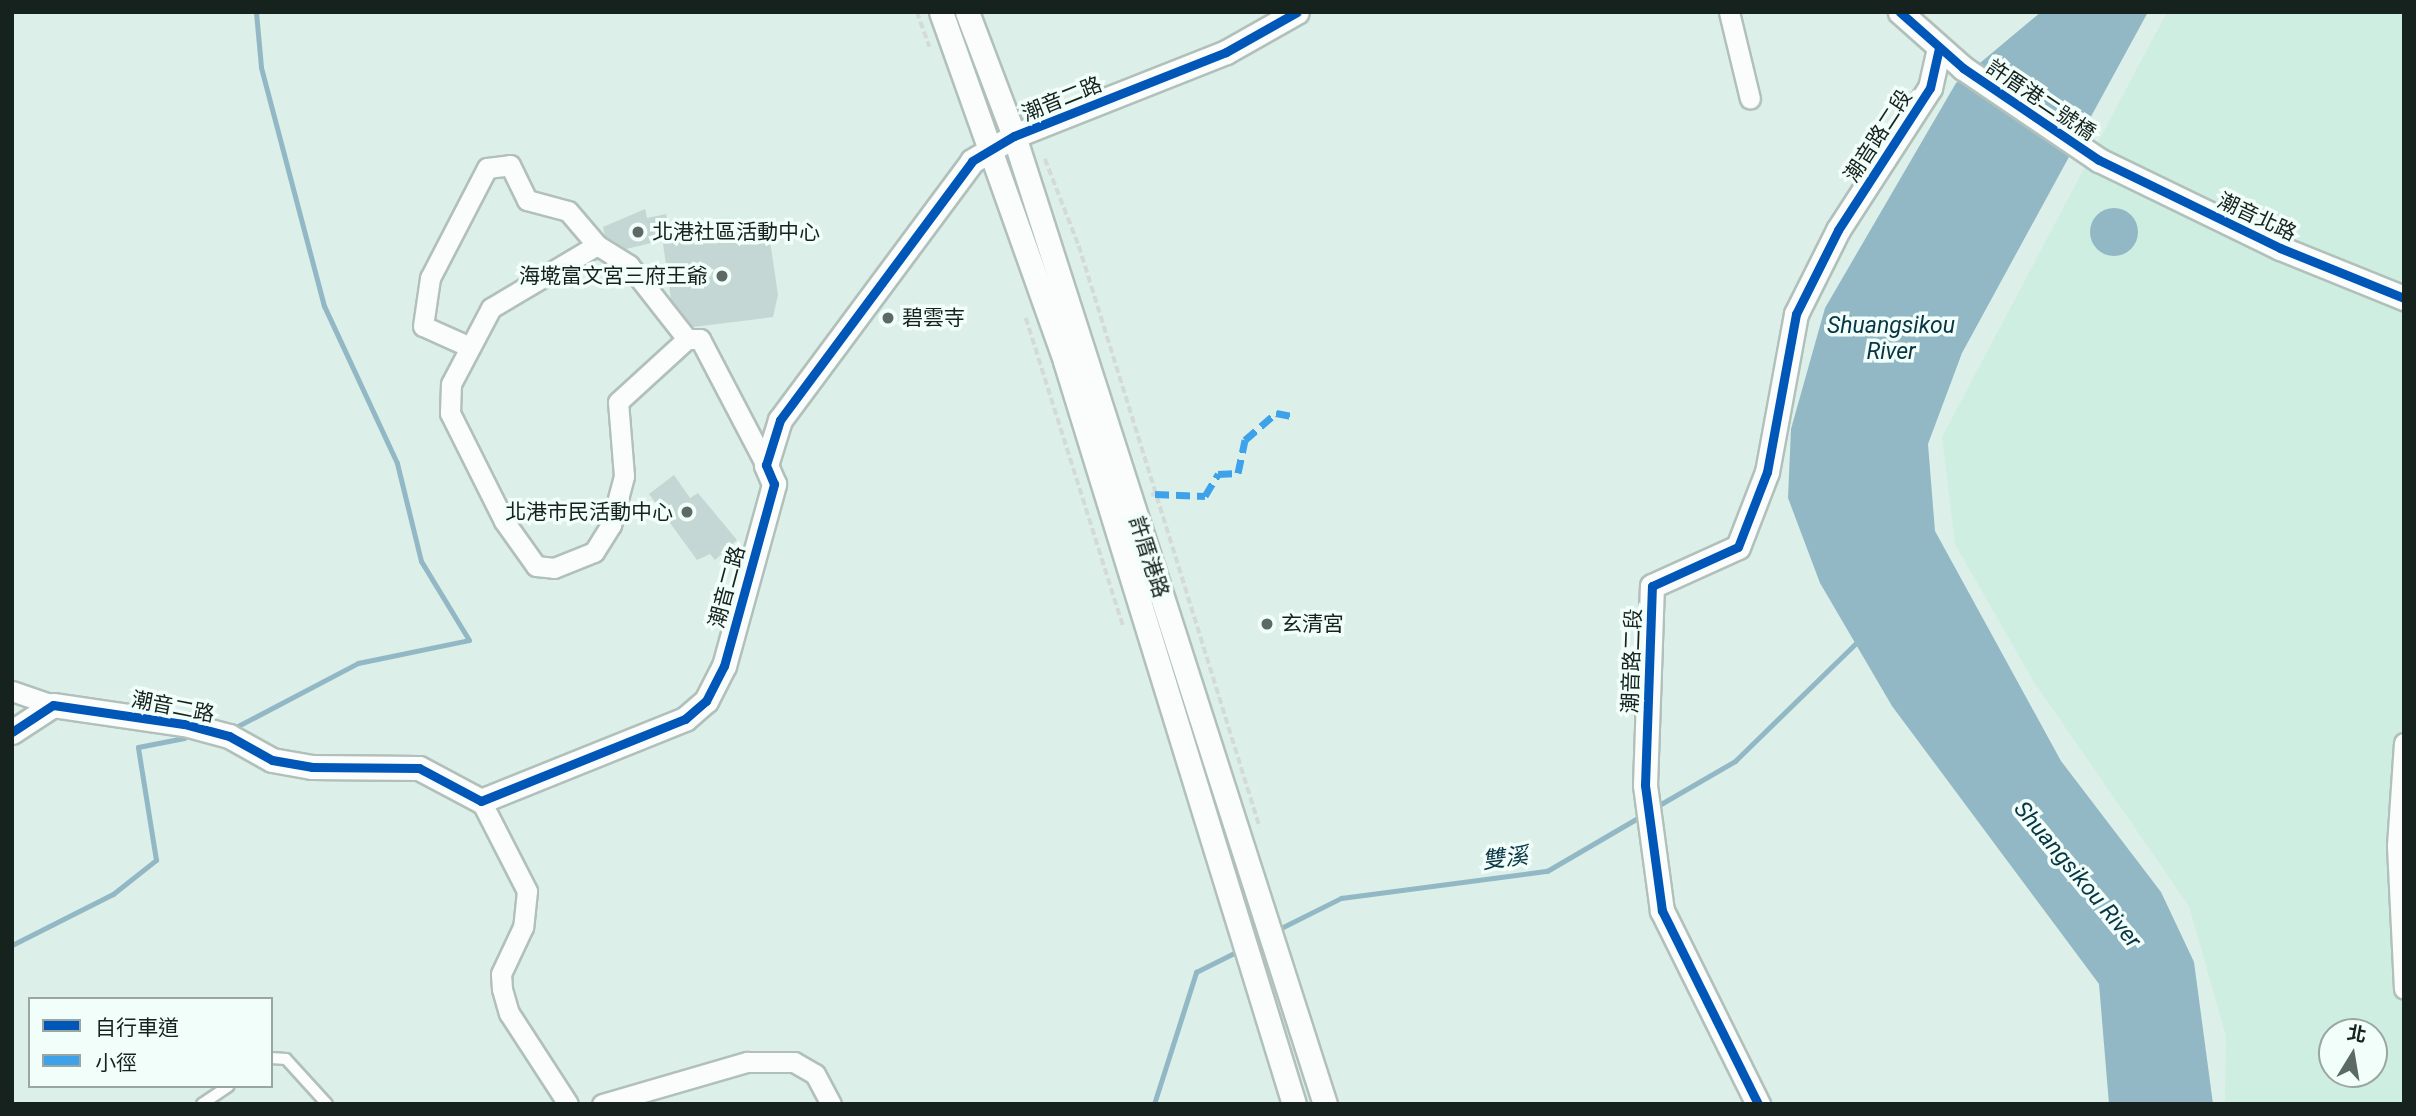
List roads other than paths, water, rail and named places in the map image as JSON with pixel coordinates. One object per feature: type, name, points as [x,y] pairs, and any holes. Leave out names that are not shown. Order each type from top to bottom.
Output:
[{"type":"street","name":"許厝港路","points":[[941,12],[993,146],[1294,1104]]},
{"type":"street","name":"許厝港路","points":[[967,12],[1024,133],[1266,922],[1325,1104]]},
{"type":"street","name":"潮音二路","points":[[53,705],[184,724],[229,736],[272,760],[312,767],[419,768],[481,802],[685,719],[706,701],[724,666],[774,484],[766,465],[780,419],[972,161],[993,146],[1226,52],[1297,12]]},
{"type":"street","points":[[1729,12],[1750,99]]},
{"type":"street","points":[[1900,12],[1938,48]]},
{"type":"street","points":[[1921,12],[1938,48]]},
{"type":"street","name":"許厝港二號橋","points":[[1938,48],[1963,68],[2099,160]]},
{"type":"street","name":"潮音路二段","points":[[1758,1104],[1662,911],[1652,864],[1645,785],[1652,586],[1738,547],[1767,472],[1796,314],[1838,230],[1930,88],[1938,48]]},
{"type":"street","name":"潮音北路","points":[[2099,160],[2280,248],[2404,298]]},
{"type":"street","points":[[470,348],[423,326],[430,278],[487,168],[510,165],[527,200],[568,211],[597,245],[629,265],[687,339]]},
{"type":"street","points":[[597,245],[491,308],[451,384],[450,413],[524,554],[536,566],[554,568],[594,552],[611,525],[624,476],[618,402],[687,339],[700,339],[766,465]]},
{"type":"street","points":[[12,691],[53,705]]},
{"type":"street","points":[[12,732],[53,705]]},
{"type":"street","points":[[2404,743],[2397,846],[2404,989]]},
{"type":"street","points":[[481,802],[527,891],[523,927],[501,974],[502,989],[509,1013],[568,1104]]},
{"type":"street","points":[[602,1104],[747,1062],[794,1062],[815,1074],[831,1104]]},
{"type":"lane","points":[[273,1058],[286,1059],[327,1104]]},
{"type":"lane","points":[[202,1104],[226,1088]]},
{"type":"water","name":"Shuangsikou River","points":[[2041,12],[2148,12],[1962,353],[1928,444],[1935,531],[2061,761],[2161,892],[2194,962],[2213,1104],[2109,1104],[2099,984],[1892,706],[1820,583],[1788,498],[1791,429],[1825,308],[1956,83]]},
{"type":"water","points":[[2114,208],[2123,209],[2131,215],[2137,223],[2137,241],[2131,249],[2123,255],[2114,256],[2105,255],[2097,249],[2091,241],[2090,232],[2091,223],[2097,215],[2105,209]]},
{"type":"waterway","points":[[236,727],[358,663],[469,640],[421,561],[397,463],[324,306],[261,67],[256,12]]},
{"type":"waterway","name":"雙溪","points":[[1654,808],[1735,761],[1859,640]]},
{"type":"waterway","points":[[12,945],[113,894],[156,860],[138,747],[184,738]]},
{"type":"waterway","name":"雙溪","points":[[1275,931],[1341,898],[1547,871],[1643,815]]},
{"type":"waterway","name":"雙溪","points":[[1154,1104],[1196,972],[1242,949]]},
{"type":"place","name":"北港社區活動中心","points":[[638,232]]},
{"type":"place","name":"海墘富文宮三府王爺","points":[[722,276]]},
{"type":"place","name":"碧雲寺","points":[[888,318]]},
{"type":"place","name":"北港市民活動中心","points":[[687,512]]},
{"type":"place","name":"玄清宮","points":[[1267,624]]}]
